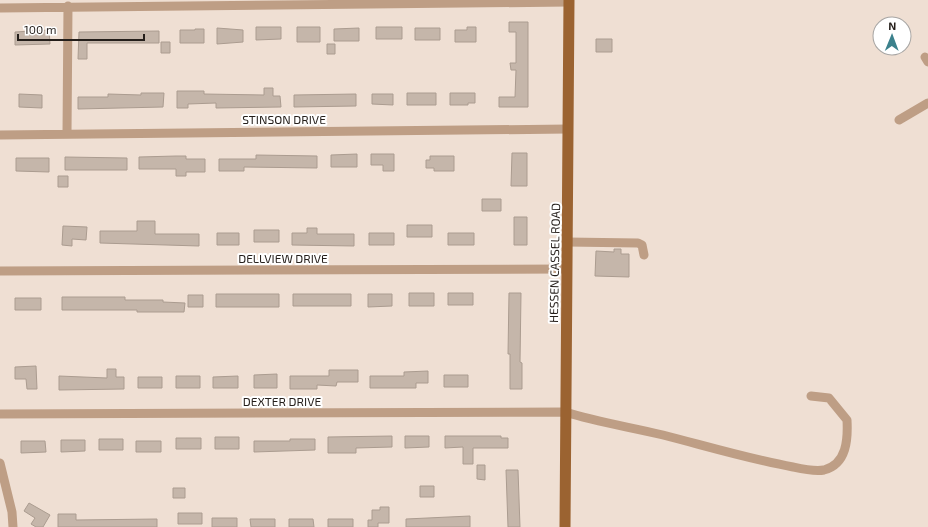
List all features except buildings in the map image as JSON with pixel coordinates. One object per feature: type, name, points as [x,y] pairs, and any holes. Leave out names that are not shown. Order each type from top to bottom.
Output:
[{"type":"main road","name":"HESSEN CASSEL ROAD","points":[[565,527],[569,1]]},
{"type":"street","points":[[0,8],[569,1]]},
{"type":"street","points":[[67,133],[68,6]]},
{"type":"street","points":[[899,120],[928,104]]},
{"type":"street","name":"STINSON DRIVE","points":[[0,135],[67,133],[568,129]]},
{"type":"street","points":[[567,242],[638,243],[642,245],[644,255]]},
{"type":"street","name":"DELLVIEW DRIVE","points":[[0,271],[567,269]]},
{"type":"street","name":"DEXTER DRIVE","points":[[0,414],[565,412],[594,421],[662,435],[786,466],[823,470],[838,463],[843,454],[847,440],[847,420],[829,398],[811,396]]},
{"type":"street","points":[[0,463],[12,512],[13,527]]}]
